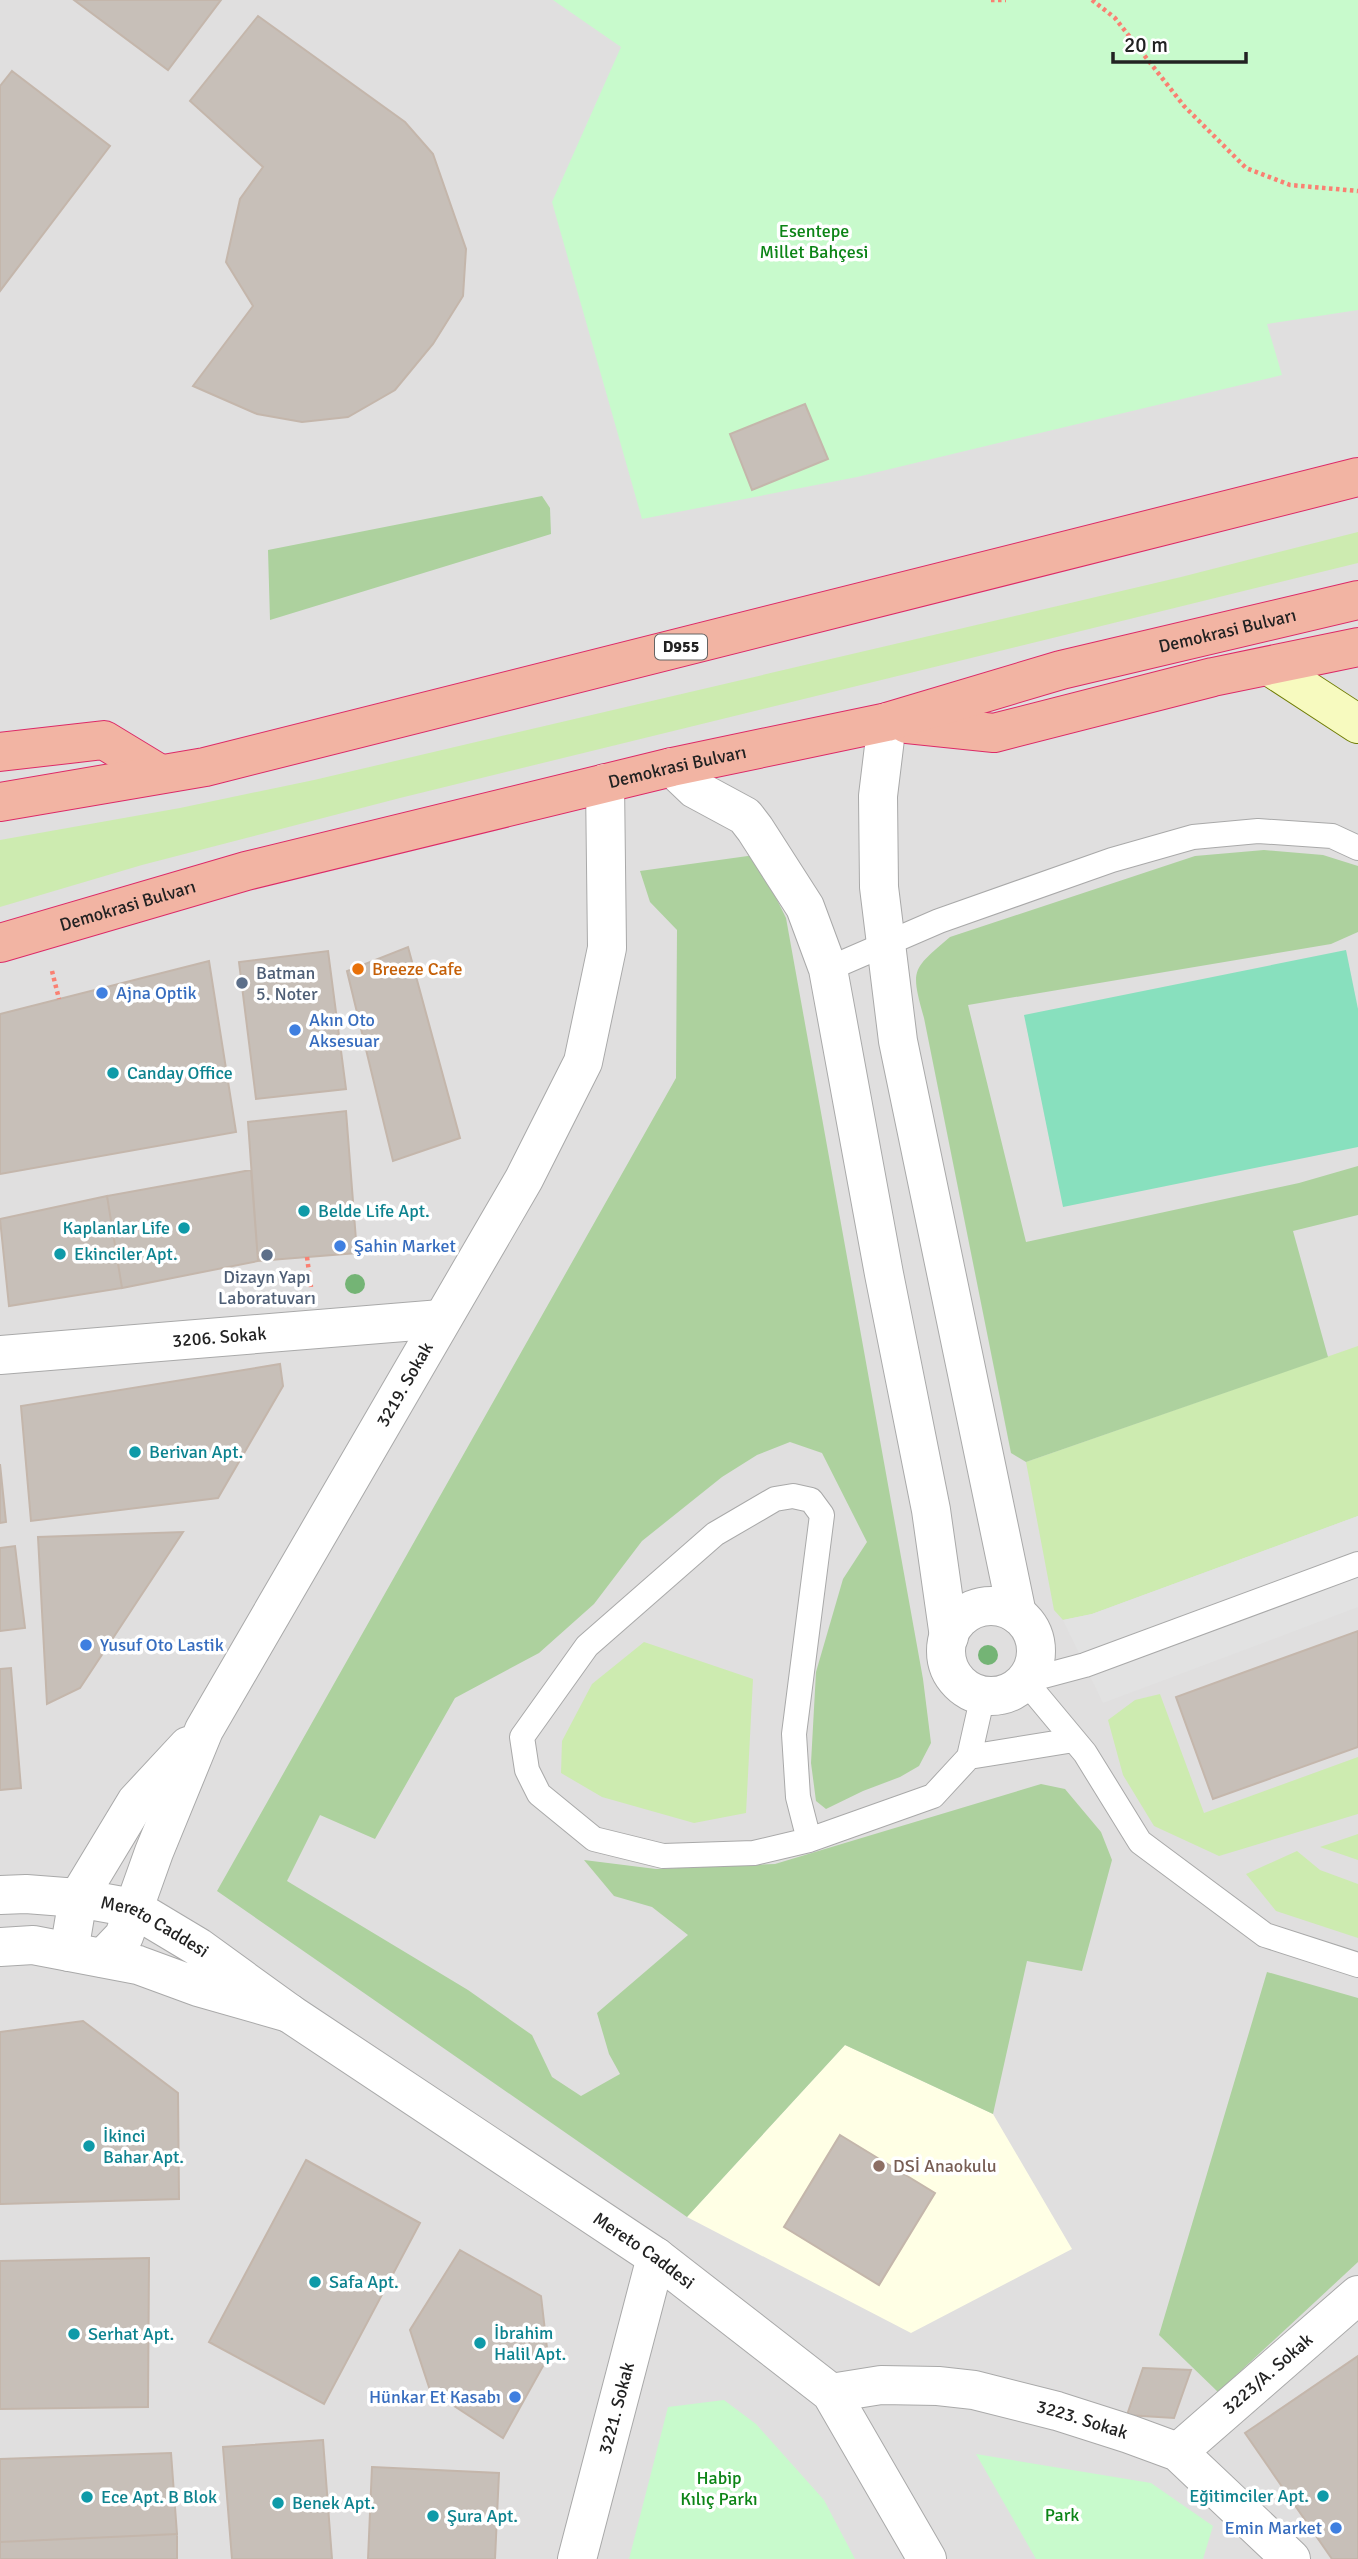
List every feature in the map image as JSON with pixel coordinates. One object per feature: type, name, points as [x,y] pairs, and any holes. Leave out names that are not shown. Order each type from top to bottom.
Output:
[{"type":"highway","name":"D955","points":[[0,802],[218,764],[1358,477]]},
{"type":"highway","name":"Demokrasi Bulvarı","points":[[0,943],[246,872],[672,767],[887,722],[1061,670],[1358,600]]},
{"type":"highway","points":[[887,722],[994,733],[1213,677],[1358,647]]},
{"type":"highway","points":[[0,752],[104,740],[160,774]]},
{"type":"main road","points":[[1269,666],[1358,724]]},
{"type":"street","points":[[887,722],[878,796],[879,887],[898,1041],[1017,1614]]},
{"type":"street","points":[[672,767],[695,789],[745,817],[755,829],[806,907],[828,969],[931,1510],[949,1637]]},
{"type":"street","name":"3219. Sokak","points":[[86,1955],[124,1936],[204,1730],[524,1179],[583,1062],[607,948],[605,783]]},
{"type":"street","name":"3206. Sokak","points":[[0,1355],[441,1319]]},
{"type":"street","points":[[998,1606],[1017,1614],[1034,1637],[1037,1652],[1034,1667],[1025,1681],[1013,1691],[999,1696],[968,1690],[957,1680],[949,1666],[946,1650],[955,1624],[965,1614],[977,1608],[998,1606]]},
{"type":"street","points":[[86,1955],[78,1898],[136,1802],[204,1730]]},
{"type":"street","name":"Mereto Caddesi","points":[[0,1895],[78,1898],[133,1908],[198,1947],[289,2013],[656,2257],[831,2393],[927,2559]]},
{"type":"street","name":"Mereto Caddesi","points":[[0,1947],[33,1945],[138,1965],[198,1987],[289,2013]]},
{"type":"street","name":"3221. Sokak","points":[[577,2559],[656,2257]]},
{"type":"street","name":"3223/A. Sokak","points":[[1178,2452],[1358,2295]]},
{"type":"street","name":"3223. Sokak","points":[[831,2393],[881,2385],[974,2390],[1057,2411],[1129,2434],[1178,2452],[1291,2559]]},
{"type":"lane","points":[[828,969],[939,921],[1112,860],[1193,837],[1258,831],[1332,836],[1358,848]]},
{"type":"lane","points":[[809,1840],[798,1797],[794,1734],[822,1515],[811,1500],[793,1496],[775,1499],[715,1534],[587,1646],[522,1737],[527,1770],[539,1794],[594,1839],[663,1856],[754,1853],[809,1840],[933,1796],[969,1757],[983,1695]]},
{"type":"lane","points":[[1358,1564],[1085,1665],[1025,1681],[1085,1753],[1140,1842],[1265,1935],[1358,1965]]},
{"type":"lane","points":[[969,1757],[1074,1740]]},
{"type":"path","points":[[991,0],[1006,0]]},
{"type":"path","points":[[1092,0],[1115,18],[1184,106],[1245,168],[1290,185],[1358,191]]},
{"type":"path","points":[[51,970],[60,999]]},
{"type":"shaded area","points":[[0,0],[1358,0],[1358,2559],[0,2559]]},
{"type":"shaded area","points":[[1358,1516],[1358,1607],[1103,1703],[1063,1620],[1092,1614]]},
{"type":"shaded area","name":"DSİ Anaokulu","points":[[845,2045],[993,2114],[1072,2249],[911,2333],[687,2217]]},
{"type":"green space","name":"Esentepe Millet Bahçesi","points":[[553,0],[1358,0],[1358,310],[1267,324],[1282,375],[857,477],[642,519],[552,202],[621,47]]},
{"type":"green space","points":[[542,496],[550,508],[551,534],[270,620],[268,550]]},
{"type":"green space","points":[[1358,532],[1358,563],[400,798],[142,865],[0,907],[0,840],[180,808],[314,780],[1181,577]]},
{"type":"green space","points":[[1264,850],[1323,855],[1358,866],[1358,932],[1331,944],[968,1005],[1026,1242],[1299,1183],[1358,1166],[1358,1215],[1293,1231],[1328,1357],[1026,1462],[1011,1453],[917,989],[918,971],[921,964],[950,937],[1195,856]]},
{"type":"green space","points":[[755,855],[786,918],[923,1679],[931,1743],[919,1766],[900,1777],[826,1809],[816,1801],[811,1763],[816,1672],[843,1579],[867,1542],[822,1453],[790,1442],[757,1455],[722,1477],[642,1541],[594,1604],[539,1653],[455,1698],[375,1839],[320,1815],[287,1881],[468,1990],[532,2035],[552,2077],[581,2096],[620,2074],[609,2054],[597,2013],[688,1935],[652,1907],[614,1896],[584,1860],[656,1869],[775,1864],[1041,1784],[1065,1789],[1101,1832],[1112,1860],[1082,1971],[1027,1961],[993,2114],[845,2045],[687,2217],[217,1891],[676,1078],[677,930],[650,902],[640,871]]},
{"type":"green space","points":[[1346,950],[1358,1009],[1358,1147],[1063,1207],[1024,1015]]},
{"type":"green space","points":[[1358,1346],[1358,1516],[1092,1614],[1063,1620],[1054,1610],[1026,1462]]},
{"type":"green space","points":[[644,1642],[753,1679],[746,1813],[694,1823],[602,1797],[561,1773],[562,1741],[592,1684]]},
{"type":"green space","points":[[1160,1694],[1204,1813],[1358,1757],[1358,1814],[1219,1856],[1154,1826],[1123,1775],[1108,1720],[1135,1700]]},
{"type":"green space","points":[[1358,1834],[1358,1860],[1320,1847]]},
{"type":"green space","points":[[1297,1851],[1320,1870],[1358,1884],[1358,1938],[1276,1911],[1246,1874]]},
{"type":"green space","points":[[1267,1972],[1358,1998],[1358,2262],[1218,2392],[1159,2335]]},
{"type":"green space","name":"Habip Kılıç Parkı","points":[[724,2400],[756,2424],[824,2500],[855,2559],[629,2559],[668,2407]]},
{"type":"green space","name":"Park","points":[[976,2454],[1151,2483],[1213,2526],[1203,2559],[1036,2559]]},
{"type":"building","points":[[74,0],[221,0],[168,70]]},
{"type":"building","points":[[258,16],[405,122],[433,154],[466,249],[463,296],[433,344],[395,390],[348,417],[302,422],[257,414],[193,386],[253,306],[226,262],[240,199],[263,167],[190,101]]},
{"type":"building","points":[[12,71],[110,146],[0,291],[0,86]]},
{"type":"building","points":[[805,404],[828,459],[752,490],[730,434]]},
{"type":"building","points":[[408,947],[460,1138],[393,1161],[347,971]]},
{"type":"building","points":[[328,951],[346,1089],[256,1099],[239,962]]},
{"type":"building","name":"Canday Office","points":[[209,961],[236,1132],[0,1174],[0,1014]]},
{"type":"building","name":"Belde Life Apt.","points":[[346,1111],[357,1253],[258,1261],[248,1122]]},
{"type":"building","name":"Kaplanlar Life","points":[[251,1170],[258,1261],[122,1288],[107,1196]]},
{"type":"building","name":"Ekinciler Apt.","points":[[107,1196],[122,1288],[9,1306],[0,1219]]},
{"type":"building","name":"Berivan Apt.","points":[[280,1364],[283,1386],[218,1498],[31,1521],[21,1406]]},
{"type":"building","points":[[0,1464],[6,1522],[0,1523]]},
{"type":"building","points":[[183,1532],[80,1688],[47,1704],[38,1537]]},
{"type":"building","points":[[15,1546],[25,1628],[0,1631],[0,1548]]},
{"type":"building","points":[[1358,1631],[1358,1747],[1213,1799],[1176,1697]]},
{"type":"building","points":[[11,1668],[21,1788],[0,1790],[0,1669]]},
{"type":"building","name":"İkinci Bahar Apt.","points":[[83,2021],[178,2093],[179,2199],[0,2204],[0,2032]]},
{"type":"building","points":[[840,2135],[935,2193],[879,2285],[784,2227]]},
{"type":"building","name":"Safa Apt.","points":[[306,2160],[420,2223],[324,2404],[209,2342]]},
{"type":"building","name":"İbrahim Halil Apt.","points":[[460,2250],[541,2296],[548,2357],[503,2438],[430,2390],[410,2330]]},
{"type":"building","name":"Serhat Apt.","points":[[149,2258],[148,2407],[0,2409],[0,2261]]},
{"type":"building","name":"Eğitimciler Apt.","points":[[1358,2356],[1358,2559],[1332,2559],[1245,2433]]},
{"type":"building","points":[[1143,2368],[1191,2370],[1174,2418],[1127,2415]]},
{"type":"building","name":"Benek Apt.","points":[[323,2440],[332,2559],[232,2559],[223,2447]]},
{"type":"building","name":"Ece Apt. B Blok","points":[[171,2453],[177,2534],[0,2542],[0,2459]]},
{"type":"building","name":"Şura Apt.","points":[[372,2467],[499,2473],[495,2559],[368,2559]]},
{"type":"building","points":[[177,2534],[177,2559],[0,2559],[0,2542]]},
{"type":"place","name":"Breeze Cafe","points":[[358,969]]},
{"type":"place","name":"Batman 5. Noter","points":[[242,983]]},
{"type":"place","name":"Ajna Optik","points":[[102,993]]},
{"type":"place","name":"Akın Oto Aksesuar","points":[[295,1030]]},
{"type":"place","name":"Canday Office","points":[[113,1073]]},
{"type":"place","name":"Belde Life Apt.","points":[[304,1211]]},
{"type":"place","name":"Kaplanlar Life","points":[[184,1228]]},
{"type":"place","name":"Şahin Market","points":[[340,1246]]},
{"type":"place","name":"Ekinciler Apt.","points":[[60,1254]]},
{"type":"place","name":"Dizayn Yapı Laboratuvarı","points":[[267,1255]]},
{"type":"place","name":"Berivan Apt.","points":[[135,1452]]},
{"type":"place","name":"Yusuf Oto Lastik","points":[[86,1645]]},
{"type":"place","name":"İkinci Bahar Apt.","points":[[89,2146]]},
{"type":"place","name":"DSİ Anaokulu","points":[[879,2166]]},
{"type":"place","name":"Safa Apt.","points":[[315,2282]]},
{"type":"place","name":"Serhat Apt.","points":[[74,2334]]},
{"type":"place","name":"İbrahim Halil Apt.","points":[[480,2343]]},
{"type":"place","name":"Hünkar Et Kasabı","points":[[515,2397]]},
{"type":"place","name":"Eğitimciler Apt.","points":[[1323,2496]]},
{"type":"place","name":"Ece Apt. B Blok","points":[[87,2497]]},
{"type":"place","name":"Benek Apt.","points":[[278,2503]]},
{"type":"place","name":"Şura Apt.","points":[[433,2516]]},
{"type":"place","name":"Emin Market","points":[[1336,2528]]}]
